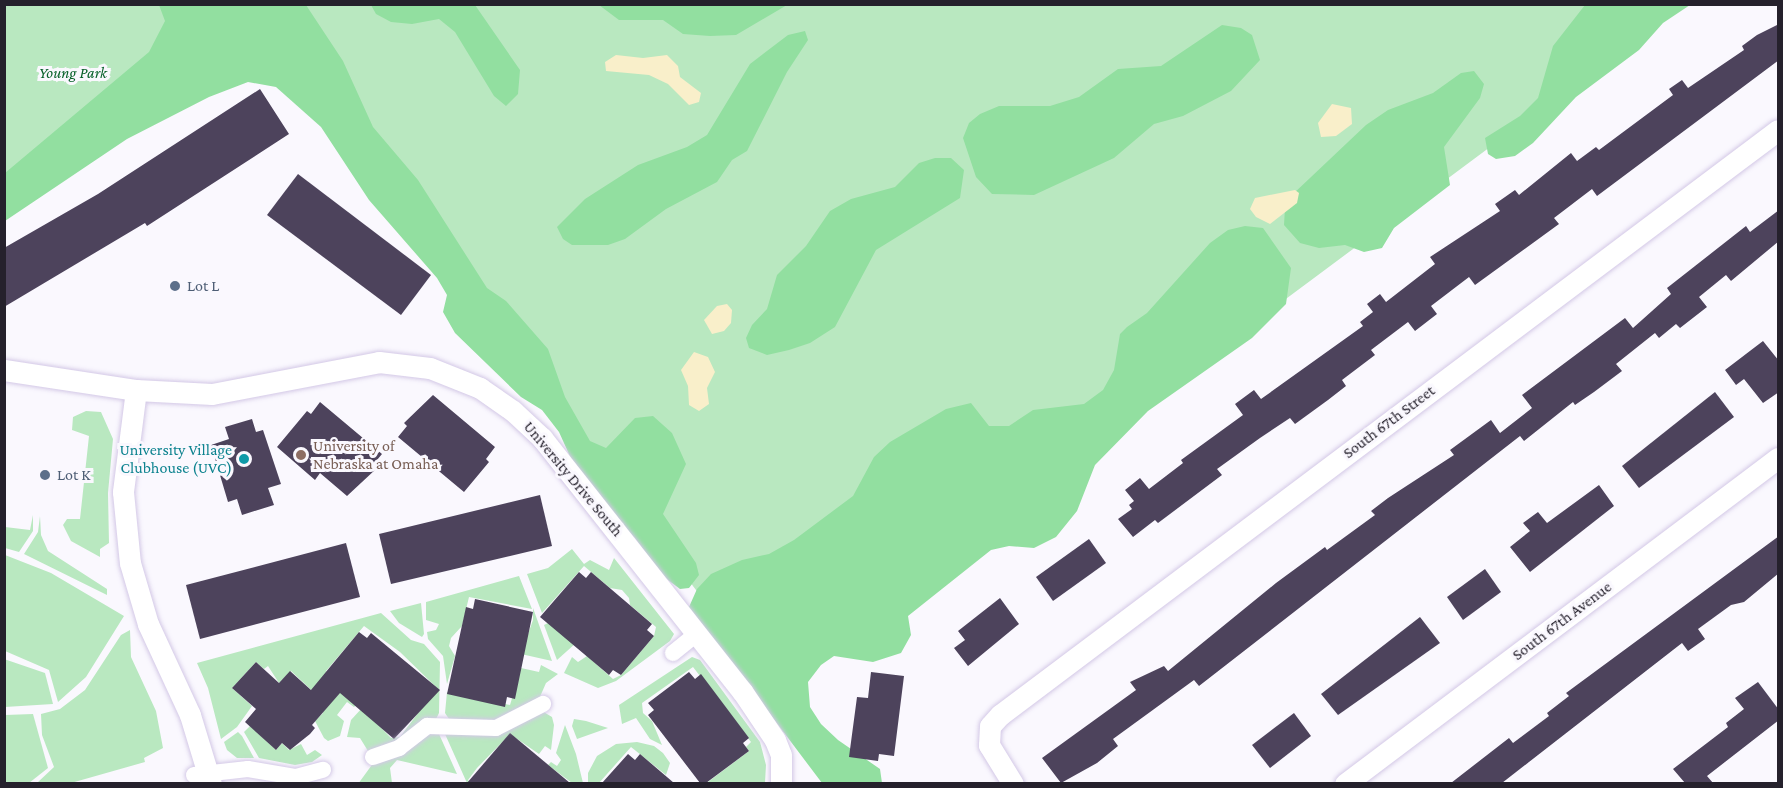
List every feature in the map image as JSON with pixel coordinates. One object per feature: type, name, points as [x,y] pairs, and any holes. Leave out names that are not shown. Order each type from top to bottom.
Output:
[{"type":"street","name":"South 67th Street","points":[[1013,783],[989,745],[990,726],[1000,715],[1779,130]]},
{"type":"street","name":"University Drive South","points":[[4,370],[136,390],[242,391],[343,367],[379,362],[430,368],[458,377],[496,398],[542,438],[698,633],[775,740],[781,755],[781,783]]},
{"type":"street","points":[[136,390],[123,492],[130,563],[148,624],[190,715],[205,777],[248,770],[296,777],[323,770]]},
{"type":"street","name":"South 67th Avenue","points":[[1345,783],[1779,458]]},
{"type":"street","points":[[673,653],[698,633]]},
{"type":"street","points":[[373,757],[399,748],[427,726],[496,728],[543,704]]},
{"type":"green space","name":"Young Park","points":[[5,5],[1681,5],[767,685],[267,16],[5,209]]},
{"type":"green space","points":[[159,5],[306,5],[343,61],[373,127],[418,180],[487,288],[506,301],[548,349],[565,397],[590,441],[606,448],[635,418],[653,416],[672,433],[686,464],[663,514],[696,563],[699,575],[689,588],[680,589],[664,577],[634,537],[605,512],[577,472],[559,432],[542,410],[521,397],[455,333],[443,312],[447,295],[437,278],[369,200],[321,127],[276,87],[248,82],[209,97],[127,139],[5,221],[5,173],[149,52],[165,21]]},
{"type":"green space","points":[[371,5],[475,5],[520,70],[518,94],[506,106],[494,96],[455,32],[439,19],[412,24],[391,22],[376,14]]},
{"type":"green space","points":[[599,5],[787,5],[736,35],[710,36],[683,34],[663,20],[619,20]]},
{"type":"green space","points":[[1585,5],[1690,5],[1663,23],[1639,50],[1576,97],[1533,143],[1515,156],[1496,159],[1488,154],[1485,138],[1520,116],[1538,98],[1553,46]]},
{"type":"green space","points":[[1222,25],[1241,28],[1252,35],[1260,60],[1231,91],[1183,116],[1154,124],[1114,158],[1034,195],[992,194],[976,177],[963,138],[969,123],[980,114],[999,106],[1050,106],[1079,97],[1118,69],[1161,66]]},
{"type":"green space","points":[[805,31],[808,40],[787,72],[747,151],[732,160],[717,182],[666,209],[625,239],[608,245],[572,245],[563,239],[557,227],[585,199],[638,165],[687,147],[707,135],[750,64],[788,35]]},
{"type":"green space","points":[[1474,71],[1484,84],[1480,98],[1444,147],[1450,185],[1394,228],[1382,248],[1364,252],[1345,245],[1319,248],[1300,243],[1284,225],[1285,208],[1292,195],[1366,125],[1388,110],[1433,93],[1461,73]]},
{"type":"green space","points":[[935,158],[951,158],[964,170],[960,198],[876,250],[835,327],[810,343],[789,350],[767,355],[749,348],[746,338],[752,325],[767,309],[777,275],[806,246],[830,211],[851,199],[895,187],[919,163]]},
{"type":"green space","points":[[1245,226],[1263,228],[1291,268],[1286,304],[1252,338],[1148,411],[1095,465],[1077,511],[1056,537],[1034,548],[1009,546],[991,550],[908,616],[911,635],[901,653],[873,662],[834,656],[821,665],[808,682],[810,707],[821,724],[838,740],[880,769],[882,783],[822,783],[689,607],[697,589],[711,574],[742,560],[769,554],[794,540],[853,496],[874,457],[890,442],[946,409],[971,403],[989,426],[1009,426],[1033,410],[1084,404],[1103,390],[1114,370],[1120,334],[1147,313],[1210,243],[1228,230]]},
{"type":"green space","points":[[86,411],[101,412],[113,439],[108,493],[109,543],[100,549],[100,557],[71,541],[63,525],[67,519],[80,519],[89,436],[72,430],[73,417]]},
{"type":"green space","points":[[33,515],[33,531],[19,552],[5,548],[5,527],[30,530]]},
{"type":"green space","points":[[40,516],[41,535],[48,551],[107,589],[107,595],[24,554],[38,532]]},
{"type":"green space","points":[[572,549],[584,564],[590,560],[609,570],[614,558],[674,634],[670,641],[616,681],[598,688],[564,673],[572,657],[578,662],[587,656],[613,679],[621,675],[654,636],[656,627],[630,605],[629,598],[622,590],[610,588],[584,566],[542,613],[527,574],[548,568]]},
{"type":"green space","points":[[5,555],[51,573],[124,616],[86,677],[58,702],[49,670],[5,651]]},
{"type":"green space","points":[[519,576],[532,609],[469,597],[462,626],[451,638],[449,646],[455,656],[447,684],[443,656],[428,639],[427,632],[436,630],[439,624],[426,620],[426,602]]},
{"type":"green space","points":[[421,603],[424,634],[422,637],[399,623],[390,611]]},
{"type":"green space","points":[[533,608],[552,661],[521,654],[533,620]]},
{"type":"green space","points":[[381,613],[411,640],[424,644],[440,662],[439,713],[436,719],[401,740],[368,751],[360,738],[347,737],[351,720],[362,708],[391,738],[400,737],[437,688],[400,652],[364,626],[326,671],[334,678],[329,684],[357,704],[354,707],[347,702],[337,715],[344,721],[340,736],[328,741],[324,738],[315,721],[323,713],[316,706],[321,699],[291,671],[279,683],[268,666],[264,669],[256,662],[232,688],[252,706],[237,727],[221,739],[208,688],[197,663]]},
{"type":"green space","points":[[548,623],[576,643],[557,660],[544,625]]},
{"type":"green space","points":[[130,630],[131,657],[156,711],[163,748],[144,758],[145,762],[71,783],[37,783],[54,767],[42,735],[41,714],[60,709],[85,690],[121,635]]},
{"type":"green space","points":[[692,657],[700,660],[760,742],[766,765],[765,783],[699,782],[705,778],[708,782],[749,751],[746,747],[751,742],[693,667],[642,703],[643,713],[652,721],[662,745],[650,739],[636,718],[622,724],[619,705]]},
{"type":"green space","points":[[4,659],[45,673],[53,704],[5,707]]},
{"type":"green space","points":[[541,665],[558,674],[546,683],[539,699],[502,721],[449,719],[445,713],[447,692],[510,705],[521,668],[539,672]]},
{"type":"green space","points":[[542,711],[552,717],[554,725],[551,750],[545,746],[539,754],[510,734],[477,768],[468,780],[471,784],[467,783],[445,734]]},
{"type":"green space","points":[[33,714],[48,768],[29,783],[5,783],[5,715]]},
{"type":"green space","points":[[574,719],[608,728],[577,739],[572,726]]},
{"type":"green space","points":[[565,725],[576,754],[583,783],[572,783],[548,765],[551,762],[557,766],[561,760],[556,753]]},
{"type":"green space","points":[[250,726],[276,750],[282,743],[289,750],[301,744],[307,755],[315,750],[322,755],[312,762],[295,765],[259,758],[244,732]]},
{"type":"green space","points":[[238,732],[254,758],[237,758],[227,750],[224,742]]},
{"type":"green space","points":[[420,734],[439,734],[457,774],[397,760],[390,768],[392,783],[358,784],[374,762]]},
{"type":"green space","points":[[637,742],[654,746],[663,753],[670,763],[666,775],[631,747],[599,783],[588,783],[588,773],[597,756],[616,744]]},
{"type":"sand","points":[[616,55],[643,58],[667,55],[678,66],[680,77],[701,93],[699,102],[689,105],[668,84],[649,75],[606,71],[605,62]]},
{"type":"sand","points":[[1332,104],[1351,108],[1352,124],[1336,136],[1321,137],[1318,123]]},
{"type":"sand","points":[[1295,190],[1299,193],[1297,203],[1270,224],[1256,217],[1250,209],[1255,198]]},
{"type":"sand","points":[[727,304],[732,310],[731,323],[724,331],[712,334],[704,320],[717,306]]},
{"type":"sand","points":[[694,352],[708,357],[715,372],[707,388],[709,404],[699,411],[689,405],[688,386],[681,370]]},
{"type":"building","points":[[1779,24],[1779,60],[1597,196],[1592,189],[1554,218],[1559,224],[1475,285],[1469,277],[1431,306],[1437,314],[1415,331],[1408,322],[1371,350],[1375,355],[1342,380],[1346,386],[1328,400],[1295,424],[1290,418],[1217,469],[1222,475],[1158,523],[1155,520],[1133,537],[1118,519],[1132,509],[1129,505],[1134,501],[1125,490],[1140,478],[1149,489],[1183,463],[1181,460],[1243,415],[1235,404],[1254,390],[1261,399],[1363,326],[1360,322],[1373,312],[1367,304],[1380,294],[1386,302],[1435,264],[1430,257],[1500,211],[1495,204],[1515,190],[1519,195],[1571,153],[1577,161],[1596,147],[1599,150],[1673,95],[1669,89],[1682,80],[1688,88],[1744,50],[1742,46],[1757,35]]},
{"type":"building","points":[[260,89],[289,134],[147,226],[145,223],[4,307],[4,248],[98,194]]},
{"type":"building","points":[[298,174],[431,275],[401,315],[267,215]]},
{"type":"building","points":[[1779,210],[1779,241],[1731,281],[1726,275],[1699,297],[1707,307],[1680,328],[1676,324],[1659,338],[1655,333],[1616,364],[1622,371],[1575,405],[1573,402],[1524,441],[1520,436],[1199,686],[1194,680],[1113,739],[1118,746],[1097,763],[1061,783],[1042,758],[1136,690],[1130,682],[1164,666],[1168,671],[1276,583],[1325,547],[1327,550],[1375,515],[1371,511],[1388,498],[1454,455],[1450,450],[1491,420],[1500,433],[1532,408],[1522,395],[1625,318],[1633,328],[1671,294],[1667,288],[1746,226],[1750,232]]},
{"type":"building","points":[[1763,341],[1779,361],[1779,392],[1763,403],[1744,379],[1736,385],[1725,370]]},
{"type":"building","points":[[1715,392],[1734,417],[1639,488],[1622,466]]},
{"type":"building","points":[[433,395],[495,447],[486,459],[489,462],[464,492],[398,437],[407,426],[404,423]]},
{"type":"building","points":[[320,402],[382,454],[372,466],[376,469],[347,496],[320,473],[315,480],[277,447],[307,411],[311,414]]},
{"type":"building","name":"University Village Clubhouse (UVC)","points":[[252,419],[256,432],[263,430],[281,484],[268,488],[274,505],[242,515],[237,499],[228,502],[211,445],[229,439],[225,427]]},
{"type":"building","points":[[1599,485],[1614,506],[1530,572],[1510,547],[1530,531],[1523,523],[1538,512],[1547,523]]},
{"type":"building","points":[[540,495],[552,546],[391,584],[379,534]]},
{"type":"building","points":[[1779,536],[1779,573],[1744,602],[1731,605],[1698,629],[1705,639],[1688,651],[1682,643],[1502,783],[1451,783],[1509,738],[1513,743],[1549,716],[1547,713],[1569,696],[1566,693]]},
{"type":"building","points":[[1089,539],[1106,563],[1053,601],[1036,577]]},
{"type":"building","points":[[346,543],[360,597],[200,639],[186,585]]},
{"type":"building","points":[[1485,569],[1501,592],[1463,620],[1447,597]]},
{"type":"building","points":[[579,572],[586,578],[591,572],[652,624],[647,630],[654,636],[621,675],[613,670],[609,675],[540,617]]},
{"type":"building","points":[[1000,598],[1019,624],[968,666],[954,648],[965,640],[958,631]]},
{"type":"building","points":[[475,599],[533,612],[515,699],[507,697],[505,707],[447,694],[466,607],[473,609]]},
{"type":"building","points":[[1420,617],[1440,643],[1338,715],[1321,694]]},
{"type":"building","points":[[359,632],[367,638],[371,633],[440,690],[394,739],[340,693],[312,725],[315,728],[310,734],[290,750],[282,743],[276,750],[245,722],[256,709],[232,688],[256,662],[279,683],[290,671],[311,690]]},
{"type":"building","points":[[689,672],[695,679],[701,674],[749,738],[743,743],[749,751],[706,783],[700,783],[648,715],[654,710],[648,703]]},
{"type":"building","points":[[871,672],[904,676],[894,756],[879,754],[878,761],[849,757],[857,697],[868,698]]},
{"type":"building","points":[[1758,682],[1779,710],[1779,720],[1707,776],[1713,783],[1685,783],[1673,769],[1728,727],[1726,723],[1744,709],[1735,698]]},
{"type":"building","points":[[1294,713],[1311,736],[1270,768],[1252,745]]},
{"type":"building","points":[[510,733],[570,783],[467,783]]},
{"type":"building","points":[[628,754],[635,760],[640,754],[674,783],[602,783]]},
{"type":"place","name":"Lot L","points":[[175,286]]},
{"type":"place","name":"University of Nebraska at Omaha","points":[[301,455]]},
{"type":"place","name":"University Village Clubhouse (UVC)","points":[[244,459]]},
{"type":"place","name":"Lot K","points":[[45,475]]}]
